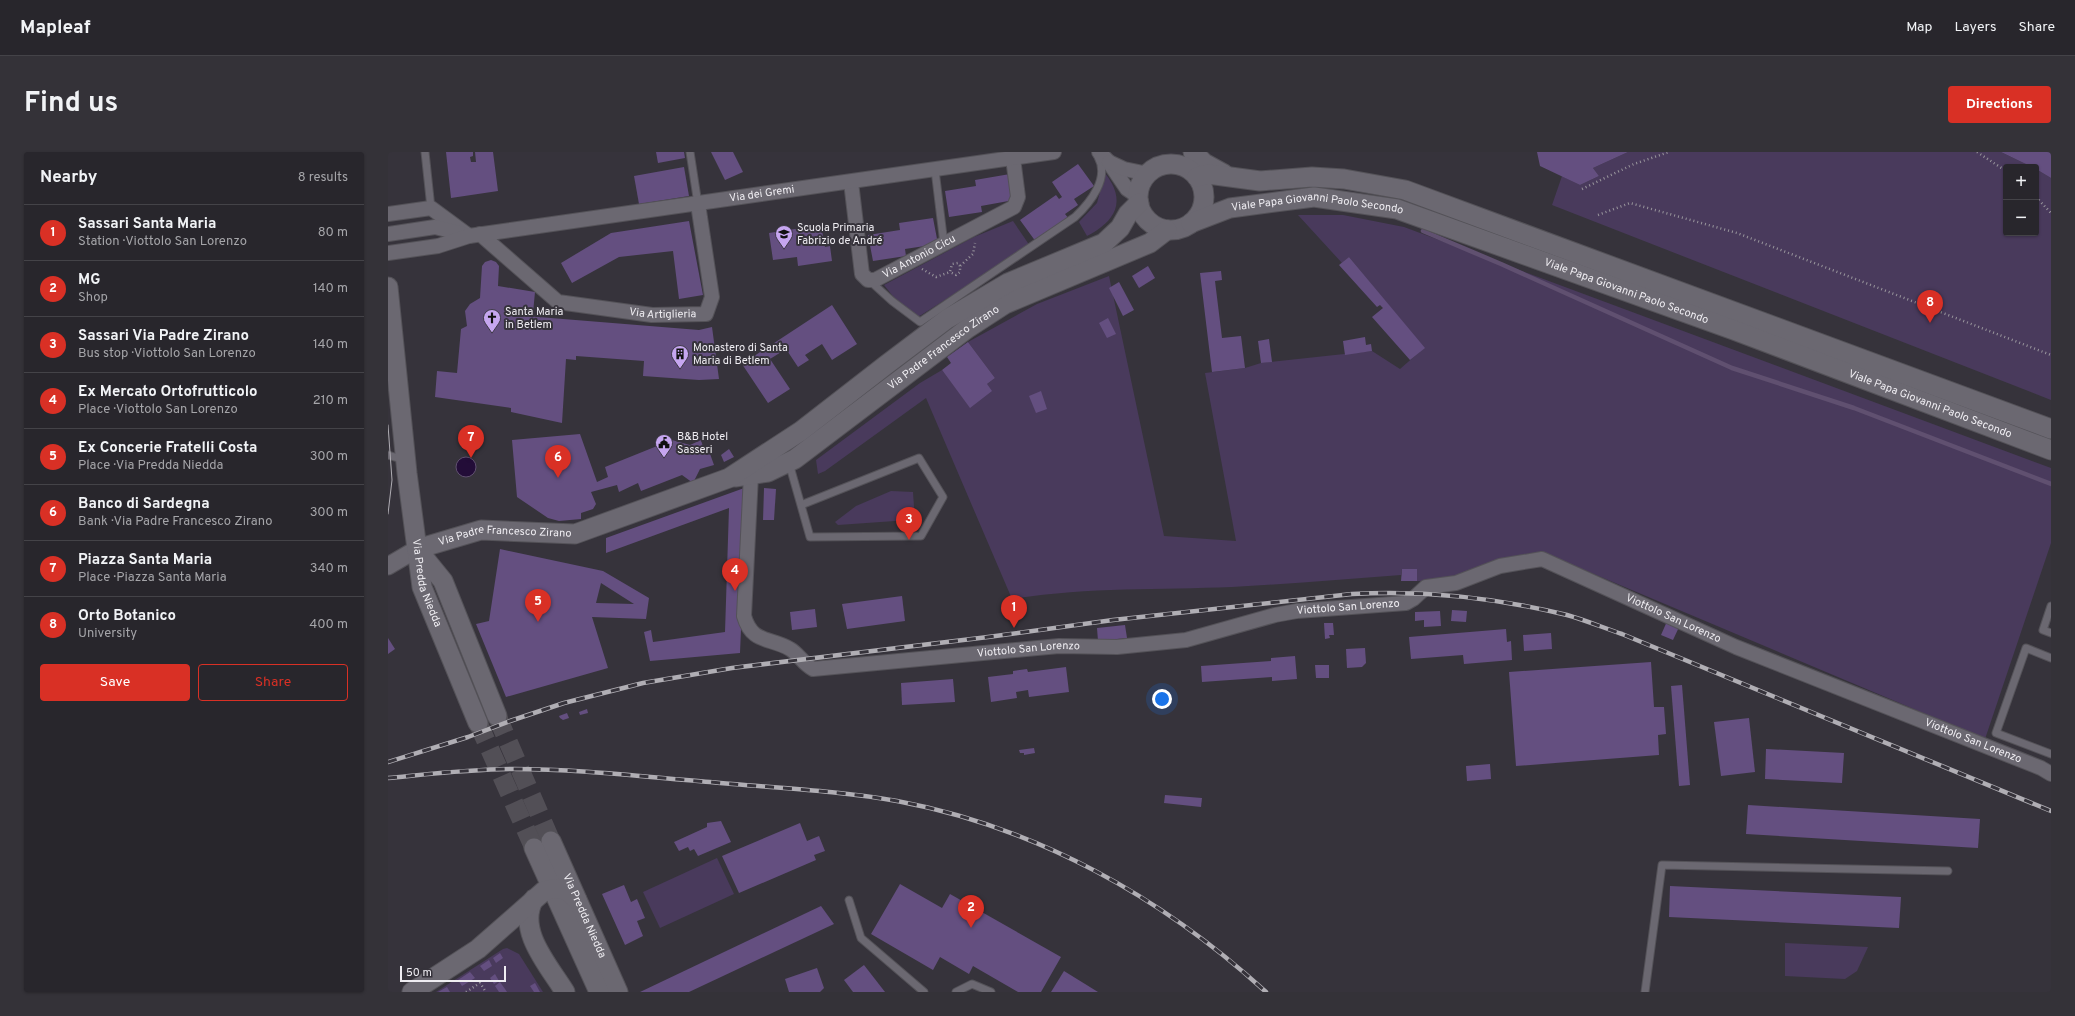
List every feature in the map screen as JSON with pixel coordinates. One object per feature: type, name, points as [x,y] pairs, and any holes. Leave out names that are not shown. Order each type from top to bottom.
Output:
[{"type":"main road","points":[[1150,172],[1163,166],[1173,165],[1184,167],[1195,175],[1202,186],[1204,196],[1203,206],[1198,216],[1191,223],[1180,229],[1167,230],[1157,227],[1149,221],[1133,201],[1141,184],[1162,152]]},
{"type":"main road","points":[[1193,152],[1195,175]]},
{"type":"main road","points":[[1193,152],[1204,163],[1231,177]]},
{"type":"main road","name":"Viale Papa Giovanni Paolo Secondo","points":[[1195,175],[1208,174],[1260,181],[1318,177],[1350,180],[1405,190],[2051,430]]},
{"type":"main road","name":"Viale Papa Giovanni Paolo Secondo","points":[[1191,223],[1230,208],[1314,197],[1356,201],[1397,208],[1734,330],[2051,450]]},
{"type":"main road","name":"Via Padre Francesco Zirano","points":[[730,478],[768,472],[786,453],[947,319],[1008,283],[1104,243],[1120,228],[1133,201]]},
{"type":"main road","name":"Via Padre Francesco Zirano","points":[[417,549],[481,530],[575,534],[730,478],[786,453],[1005,304],[1150,243],[1167,230]]},
{"type":"main road","points":[[388,287],[396,458],[417,549]]},
{"type":"main road","name":"Via Predda Niedda","points":[[417,549],[444,581],[496,716]]},
{"type":"main road","name":"Via Predda Niedda","points":[[417,549],[422,587],[478,723]]},
{"type":"main road","name":"Via Predda Niedda","points":[[552,841],[618,992]]},
{"type":"main road","name":"Via Predda Niedda","points":[[565,992],[530,933],[528,914],[541,882],[536,852],[599,992]]},
{"type":"main road","points":[[412,992],[478,949],[544,891],[552,888],[563,889],[577,900]]},
{"type":"main road","points":[[478,949],[511,937],[529,942],[541,953]]},
{"type":"street","name":"Via dei Gremi","points":[[388,253],[438,246],[475,235],[1054,152]]},
{"type":"street","points":[[1104,157],[1124,169],[1150,172]]},
{"type":"street","points":[[1104,157],[1133,201]]},
{"type":"street","name":"Via Antonio Cicu","points":[[851,182],[862,274],[868,280],[875,280],[1014,207],[1018,197],[1013,158]]},
{"type":"street","name":"Via Artiglieria","points":[[475,235],[558,302],[652,315],[706,314],[712,296],[698,204]]},
{"type":"street","points":[[388,214],[431,208],[475,235]]},
{"type":"street","name":"Via dei Gremi","points":[[388,234],[435,227],[475,235]]},
{"type":"street","name":"Viottolo San Lorenzo","points":[[751,475],[744,616],[753,633],[764,640],[788,648],[807,667],[818,670],[1059,646],[1117,647],[1186,640],[1275,615],[1297,611],[1406,603],[1413,599],[1426,587],[1456,583],[1500,566],[1542,559],[1736,647],[2041,768],[2051,774]]},
{"type":"street","points":[[388,566],[417,549]]},
{"type":"lane","points":[[425,152],[431,208]]},
{"type":"lane","name":"Via Artiglieria","points":[[690,152],[698,204]]},
{"type":"lane","points":[[868,280],[892,301],[920,322],[1071,221],[1088,205],[1098,187],[1102,164],[1095,152]]},
{"type":"lane","points":[[935,170],[944,244]]},
{"type":"lane","points":[[786,453],[810,537],[921,536],[942,497],[919,458],[801,505]]},
{"type":"lane","points":[[2051,606],[2043,630],[2051,633]]},
{"type":"lane","points":[[2051,658],[2026,648],[1996,733],[2051,754]]},
{"type":"lane","points":[[1645,992],[1662,866],[1948,871]]},
{"type":"lane","points":[[849,900],[861,938],[924,992]]},
{"type":"lane","points":[[956,992],[972,984],[991,992]]},
{"type":"path","points":[[1582,189],[1634,164],[1669,152]]},
{"type":"path","points":[[1977,152],[2003,170]]},
{"type":"path","points":[[2039,200],[2051,213]]},
{"type":"path","points":[[1598,215],[1630,203],[1737,234],[2051,355]]},
{"type":"path","points":[[960,266],[970,258],[975,248],[972,229]]},
{"type":"path","points":[[915,259],[928,274],[936,277],[950,272],[958,274],[961,271],[960,266]]},
{"type":"path","points":[[950,272],[952,264],[958,263],[960,266]]},
{"type":"path","points":[[466,992],[480,983],[486,992]]},
{"type":"shaded area","points":[[1628,152],[2001,152],[2026,164],[2003,164],[2003,236],[2039,236],[2039,171],[2051,178],[2051,400],[1552,205],[1562,176],[1580,185],[1599,176],[1593,168]]},
{"type":"shaded area","points":[[1105,173],[1112,183],[1116,193],[1117,201],[1115,209],[1105,224],[1087,236],[1079,222],[1097,203]]},
{"type":"shaded area","points":[[1298,215],[1343,215],[1404,227],[2051,468],[2051,543],[1985,739],[1544,553],[1456,583],[1417,581],[1417,569],[1402,569],[1401,575],[1232,587],[1067,592],[1012,599],[926,398],[825,471],[818,474],[816,460],[920,383],[942,370],[970,407],[987,384],[995,378],[968,342],[1037,304],[1109,276],[1164,536],[1236,541],[1205,373],[1245,368],[1261,363],[1372,351],[1400,369],[1424,348],[1349,257],[1342,263]]},
{"type":"shaded area","points":[[1013,221],[1030,246],[918,317],[896,300],[884,285],[974,237]]},
{"type":"shaded area","points":[[466,457],[473,460],[476,467],[473,474],[466,477],[459,474],[456,467],[459,460]]},
{"type":"shaded area","points":[[891,491],[913,492],[914,507],[909,520],[838,525],[835,522],[856,506]]},
{"type":"shaded area","points":[[717,858],[734,894],[660,928],[643,892]]},
{"type":"shaded area","points":[[1785,943],[1868,947],[1857,971],[1845,979],[1785,976]]},
{"type":"shaded area","points":[[507,948],[519,954],[543,992],[436,992],[503,949]]},
{"type":"building","points":[[446,152],[473,152],[473,156],[470,157],[471,162],[476,162],[475,152],[493,152],[498,191],[451,198]]},
{"type":"building","points":[[656,152],[684,152],[685,158],[658,163]]},
{"type":"building","points":[[711,152],[733,152],[743,172],[725,180]]},
{"type":"building","points":[[1537,152],[1628,152],[1593,168],[1599,176],[1580,185],[1540,166]]},
{"type":"building","points":[[2001,152],[2051,152],[2051,178],[2039,171],[2039,164],[2026,164]]},
{"type":"building","points":[[1078,164],[1094,186],[1074,199],[1078,205],[1065,214],[1069,219],[1036,242],[1020,220],[1056,195],[1059,199],[1062,197],[1052,182]]},
{"type":"building","points":[[684,167],[689,196],[639,204],[634,176]]},
{"type":"building","points":[[1010,174],[1014,200],[981,206],[982,212],[949,217],[945,191],[976,186],[975,180]]},
{"type":"building","points":[[933,218],[938,244],[905,249],[906,256],[873,261],[868,235],[900,230],[899,223]]},
{"type":"building","points":[[689,221],[703,295],[679,299],[673,251],[619,257],[572,283],[561,263],[611,233]]},
{"type":"building","points":[[821,225],[825,247],[830,246],[832,261],[798,266],[797,257],[773,260],[769,233]]},
{"type":"building","points":[[1349,257],[1425,348],[1410,360],[1372,317],[1383,308],[1380,305],[1377,307],[1339,265]]},
{"type":"building","points":[[491,260],[496,262],[499,266],[498,286],[535,292],[533,313],[526,316],[699,330],[712,327],[719,379],[699,380],[643,376],[644,361],[576,356],[576,360],[566,359],[562,423],[511,412],[511,408],[435,397],[437,371],[457,373],[461,329],[467,326],[465,311],[470,304],[480,298],[482,266],[485,262]]},
{"type":"building","points":[[1148,266],[1155,278],[1139,288],[1132,276]]},
{"type":"building","points":[[1221,271],[1222,280],[1215,281],[1222,338],[1241,336],[1245,368],[1212,372],[1200,273]]},
{"type":"building","points":[[1119,282],[1134,310],[1123,316],[1109,288]]},
{"type":"building","points":[[832,305],[857,344],[832,360],[822,344],[805,355],[809,360],[798,367],[786,349],[770,359],[790,389],[768,403],[742,364]]},
{"type":"building","points":[[1108,318],[1116,334],[1107,338],[1099,323]]},
{"type":"building","points":[[1365,337],[1366,345],[1371,344],[1372,351],[1345,355],[1343,341]]},
{"type":"building","points":[[1269,339],[1272,362],[1261,363],[1258,341]]},
{"type":"building","points":[[968,342],[995,378],[987,384],[992,391],[970,408],[942,370],[951,363],[947,357]]},
{"type":"building","points":[[1041,391],[1047,409],[1036,413],[1029,396]]},
{"type":"building","points":[[580,434],[597,482],[608,477],[605,467],[672,440],[690,445],[701,440],[705,454],[709,451],[714,465],[700,469],[693,483],[682,475],[641,491],[638,483],[619,492],[617,485],[591,492],[596,504],[593,509],[581,513],[581,519],[559,521],[548,518],[517,497],[512,440]]},
{"type":"building","points":[[729,449],[734,457],[724,462],[721,455]]},
{"type":"building","points":[[747,487],[740,653],[650,661],[644,632],[651,630],[653,642],[725,632],[729,508],[606,553],[606,538]]},
{"type":"building","points":[[764,488],[776,489],[774,520],[763,520]]},
{"type":"building","points":[[500,549],[603,571],[649,598],[646,619],[592,617],[608,668],[506,697],[476,624],[489,621]],"holes":[[[601,583],[634,604],[596,603]]]},
{"type":"building","points":[[1402,569],[1417,569],[1417,581],[1401,581]]},
{"type":"building","points":[[902,596],[905,621],[847,629],[842,604]]},
{"type":"building","points":[[815,609],[817,627],[792,630],[790,612]]},
{"type":"building","points":[[1452,610],[1467,611],[1466,622],[1451,621]]},
{"type":"building","points":[[1440,611],[1441,626],[1424,627],[1424,620],[1415,621],[1415,612]]},
{"type":"building","points":[[1668,619],[1680,625],[1673,640],[1661,635]]},
{"type":"building","points":[[1324,623],[1333,623],[1334,635],[1329,635],[1330,638],[1325,639]]},
{"type":"building","points":[[1125,625],[1127,638],[1098,641],[1097,628]]},
{"type":"building","points":[[1506,629],[1507,642],[1511,641],[1512,660],[1464,664],[1463,655],[1411,659],[1409,637]]},
{"type":"building","points":[[1551,633],[1552,649],[1524,651],[1523,635]]},
{"type":"building","points":[[388,638],[395,649],[388,654]]},
{"type":"building","points":[[1365,648],[1366,663],[1362,667],[1347,668],[1346,649]]},
{"type":"building","points":[[1295,656],[1297,679],[1272,681],[1272,677],[1202,682],[1201,666],[1271,661],[1271,658]]},
{"type":"building","points":[[1651,662],[1654,707],[1664,707],[1666,734],[1658,735],[1659,755],[1516,766],[1509,672]]},
{"type":"building","points":[[1315,665],[1329,665],[1329,678],[1316,678]]},
{"type":"building","points":[[1066,667],[1069,692],[1029,697],[1028,690],[1016,692],[1017,698],[991,702],[988,677],[1013,674],[1013,671],[1027,669],[1028,672]]},
{"type":"building","points":[[953,679],[955,702],[902,705],[901,683]]},
{"type":"building","points":[[1682,685],[1690,785],[1679,786],[1671,686]]},
{"type":"building","points":[[587,709],[588,713],[580,715],[579,712]]},
{"type":"building","points":[[567,713],[569,718],[563,720],[560,718],[559,716]]},
{"type":"building","points":[[1749,718],[1755,772],[1721,776],[1714,722]]},
{"type":"building","points":[[1034,748],[1035,753],[1024,755],[1024,753],[1020,753],[1019,750]]},
{"type":"building","points":[[1766,749],[1844,753],[1842,783],[1765,779]]},
{"type":"building","points":[[1490,764],[1491,779],[1467,781],[1466,766]]},
{"type":"building","points":[[1165,795],[1202,798],[1201,807],[1164,803]]},
{"type":"building","points":[[1748,805],[1980,819],[1978,848],[1746,834]]},
{"type":"building","points":[[721,821],[731,842],[698,856],[694,849],[690,851],[688,847],[679,851],[674,842],[707,827],[707,823]]},
{"type":"building","points":[[800,823],[807,841],[819,836],[825,851],[814,855],[816,860],[739,893],[722,856]]},
{"type":"building","points":[[900,884],[942,908],[950,894],[1061,957],[1041,992],[1018,992],[973,966],[969,974],[940,957],[933,970],[871,934]]},
{"type":"building","points":[[624,885],[631,902],[637,899],[645,918],[637,921],[643,936],[625,945],[602,894]]},
{"type":"building","points":[[1670,886],[1901,897],[1899,928],[1669,917]]},
{"type":"building","points":[[821,906],[834,924],[689,992],[640,992]]},
{"type":"building","points":[[500,953],[503,958],[496,963],[493,958]]},
{"type":"building","points":[[489,960],[492,966],[484,971],[480,966]]},
{"type":"building","points":[[864,965],[885,992],[853,992],[844,980]]},
{"type":"building","points":[[817,968],[824,988],[820,992],[789,992],[785,979]]},
{"type":"building","points":[[1064,971],[1098,992],[1051,992]]},
{"type":"building","points":[[470,972],[475,978],[462,986],[458,980]]},
{"type":"building","points":[[495,974],[499,981],[494,984],[490,978]]},
{"type":"building","points":[[500,982],[507,992],[499,992],[495,986]]},
{"type":"building","points":[[535,983],[540,992],[534,992],[530,986]]},
{"type":"building","points":[[447,987],[450,992],[438,992]]},
{"type":"waterway","points":[[1423,231],[1501,264],[1732,368],[1854,408],[2051,484]]},
{"type":"tunnel","points":[[497,716],[551,841]]},
{"type":"tunnel","points":[[478,723],[534,848]]},
{"type":"tram line","points":[[388,425],[392,480],[388,514]]},
{"type":"railway","points":[[388,762],[468,737],[564,703],[643,683],[732,668],[988,637],[1113,620],[1352,594],[1406,593],[1433,594],[1514,604],[1581,619],[1622,634],[2051,811]]},
{"type":"railway","points":[[388,778],[498,769],[538,769],[588,772],[850,794],[897,801],[948,813],[999,828],[1047,848],[1095,871],[1140,897],[1184,926],[1226,958],[1266,992]]},
{"type":"place","name":"Scuola Primaria Fabrizio de André","points":[[784,249]]},
{"type":"place","name":"Orto Botanico","points":[[1930,323]]},
{"type":"place","name":"Santa Maria in Betlem","points":[[492,333]]},
{"type":"place","name":"Monastero di Santa Maria di Betlem","points":[[680,369]]},
{"type":"place","name":"Piazza Santa Maria","points":[[471,458]]},
{"type":"place","name":"B&B Hotel Sasseri","points":[[664,458]]},
{"type":"place","name":"Banco di Sardegna","points":[[558,478]]},
{"type":"place","name":"Sassari Via Padre Zirano","points":[[909,540]]},
{"type":"place","name":"Ex Mercato Ortofrutticolo","points":[[735,591]]},
{"type":"place","name":"Ex Concerie Fratelli Costa","points":[[538,622]]},
{"type":"place","name":"Sassari Santa Maria","points":[[1014,628]]},
{"type":"place","name":"MG","points":[[971,928]]}]
